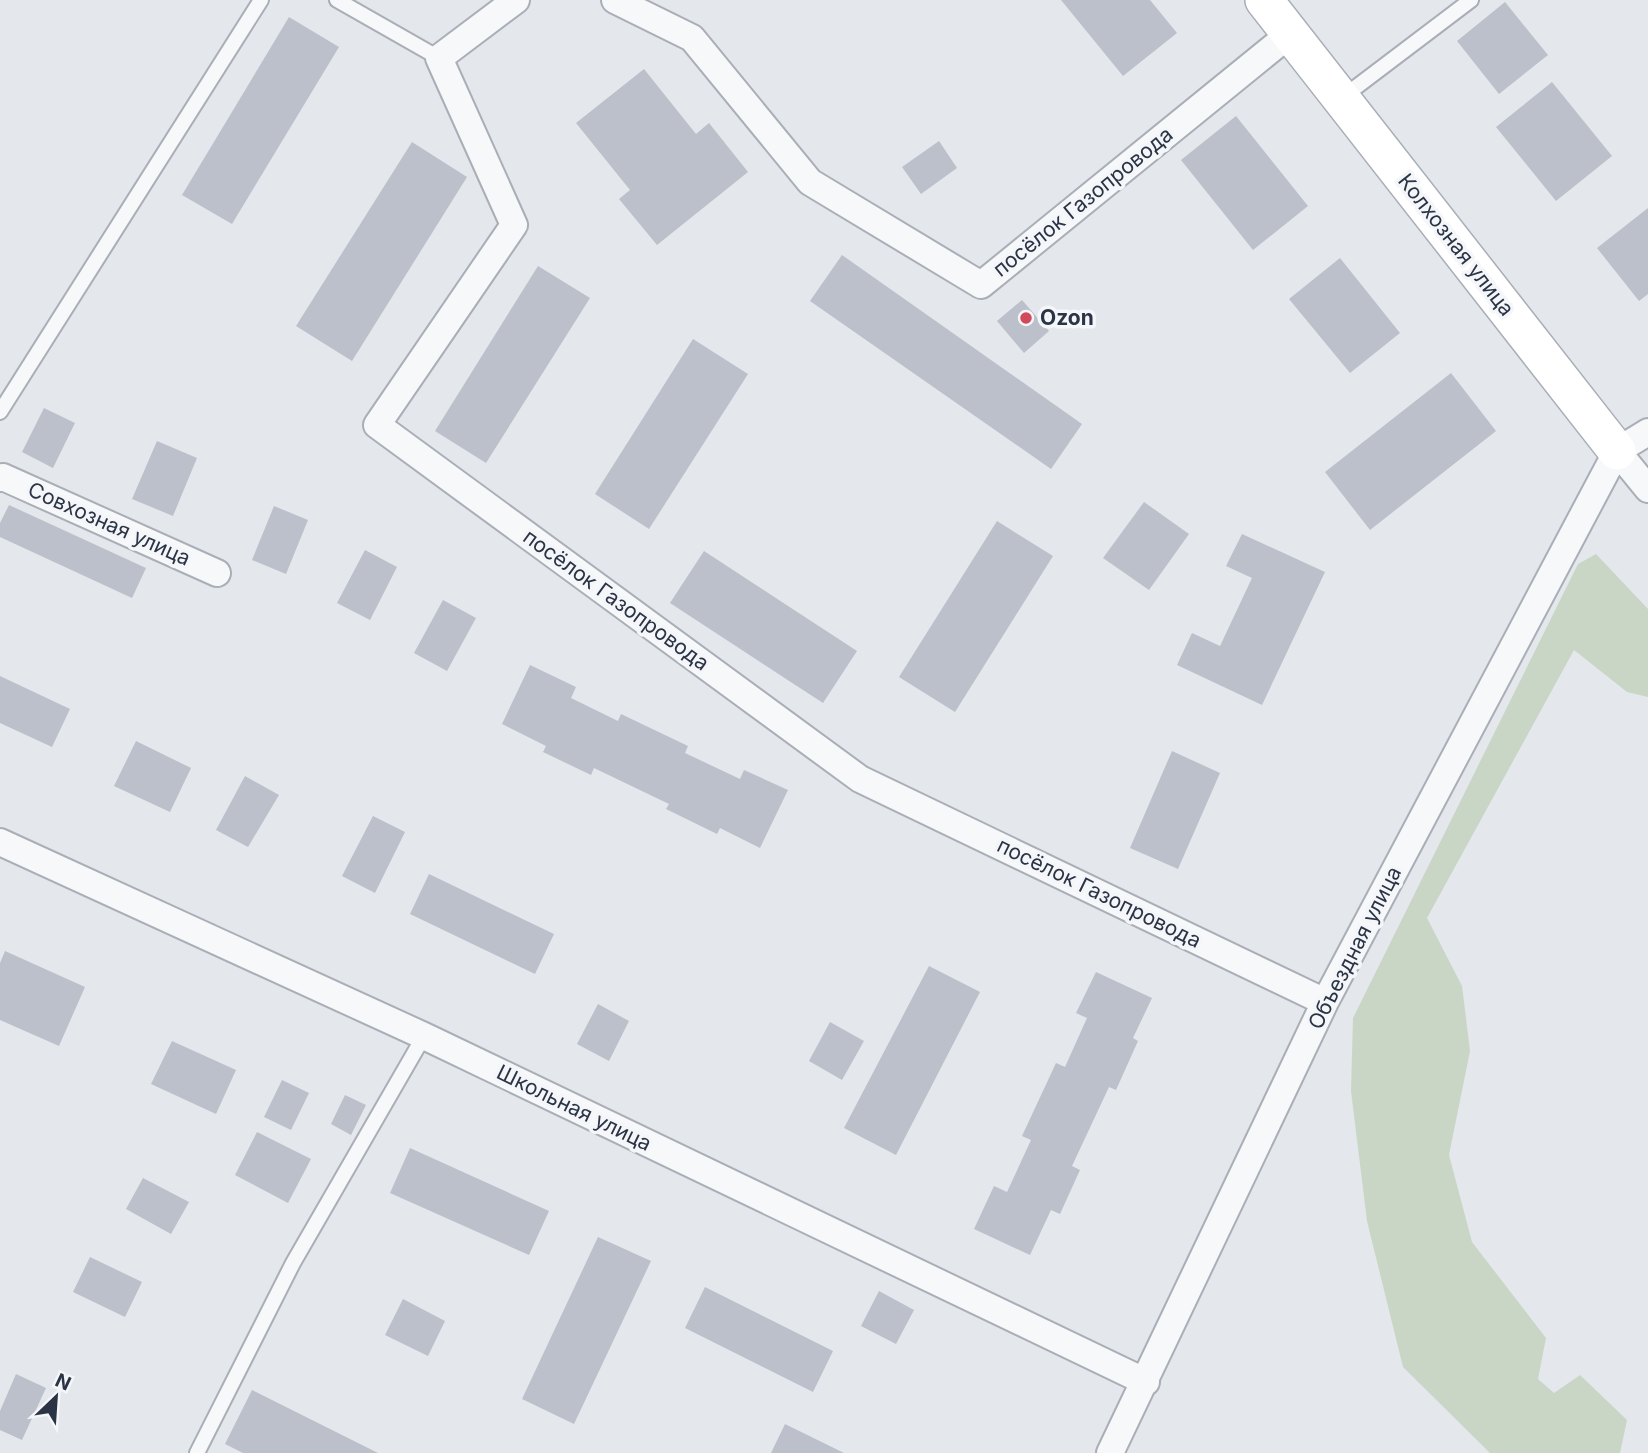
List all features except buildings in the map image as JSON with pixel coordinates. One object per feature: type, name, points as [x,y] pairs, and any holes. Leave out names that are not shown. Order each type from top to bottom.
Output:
[{"type":"main road","name":"Колхозная улица","points":[[1264,0],[1617,451]]},
{"type":"street","points":[[439,58],[516,0]]},
{"type":"street","name":"посёлок Газопровода","points":[[615,0],[692,38],[810,182],[981,285],[1291,33]]},
{"type":"street","name":"посёлок Газопровода","points":[[439,58],[514,225],[377,425],[860,779],[1325,1002]]},
{"type":"street","points":[[1617,451],[1648,432]]},
{"type":"street","name":"Объездная улица","points":[[1110,1453],[1325,1002],[1617,451]]},
{"type":"street","name":"Колхозная улица","points":[[1617,451],[1648,489]]},
{"type":"street","name":"Совхозная улица","points":[[0,478],[3,477],[217,573]]},
{"type":"street","name":"Школьная улица","points":[[0,842],[424,1036],[1146,1382]]},
{"type":"lane","points":[[0,412],[261,0]]},
{"type":"lane","points":[[337,0],[439,58]]},
{"type":"lane","points":[[1342,98],[1471,0]]},
{"type":"lane","points":[[197,1453],[293,1263],[424,1036]]},
{"type":"green space","points":[[1596,554],[1648,609],[1648,697],[1627,692],[1574,650],[1427,918],[1462,986],[1470,1051],[1449,1155],[1472,1242],[1546,1338],[1538,1379],[1554,1393],[1580,1375],[1627,1420],[1620,1453],[1490,1453],[1403,1367],[1367,1221],[1351,1091],[1353,1018],[1578,564]]},
{"type":"place","name":"Ozon","points":[[1026,318]]}]
